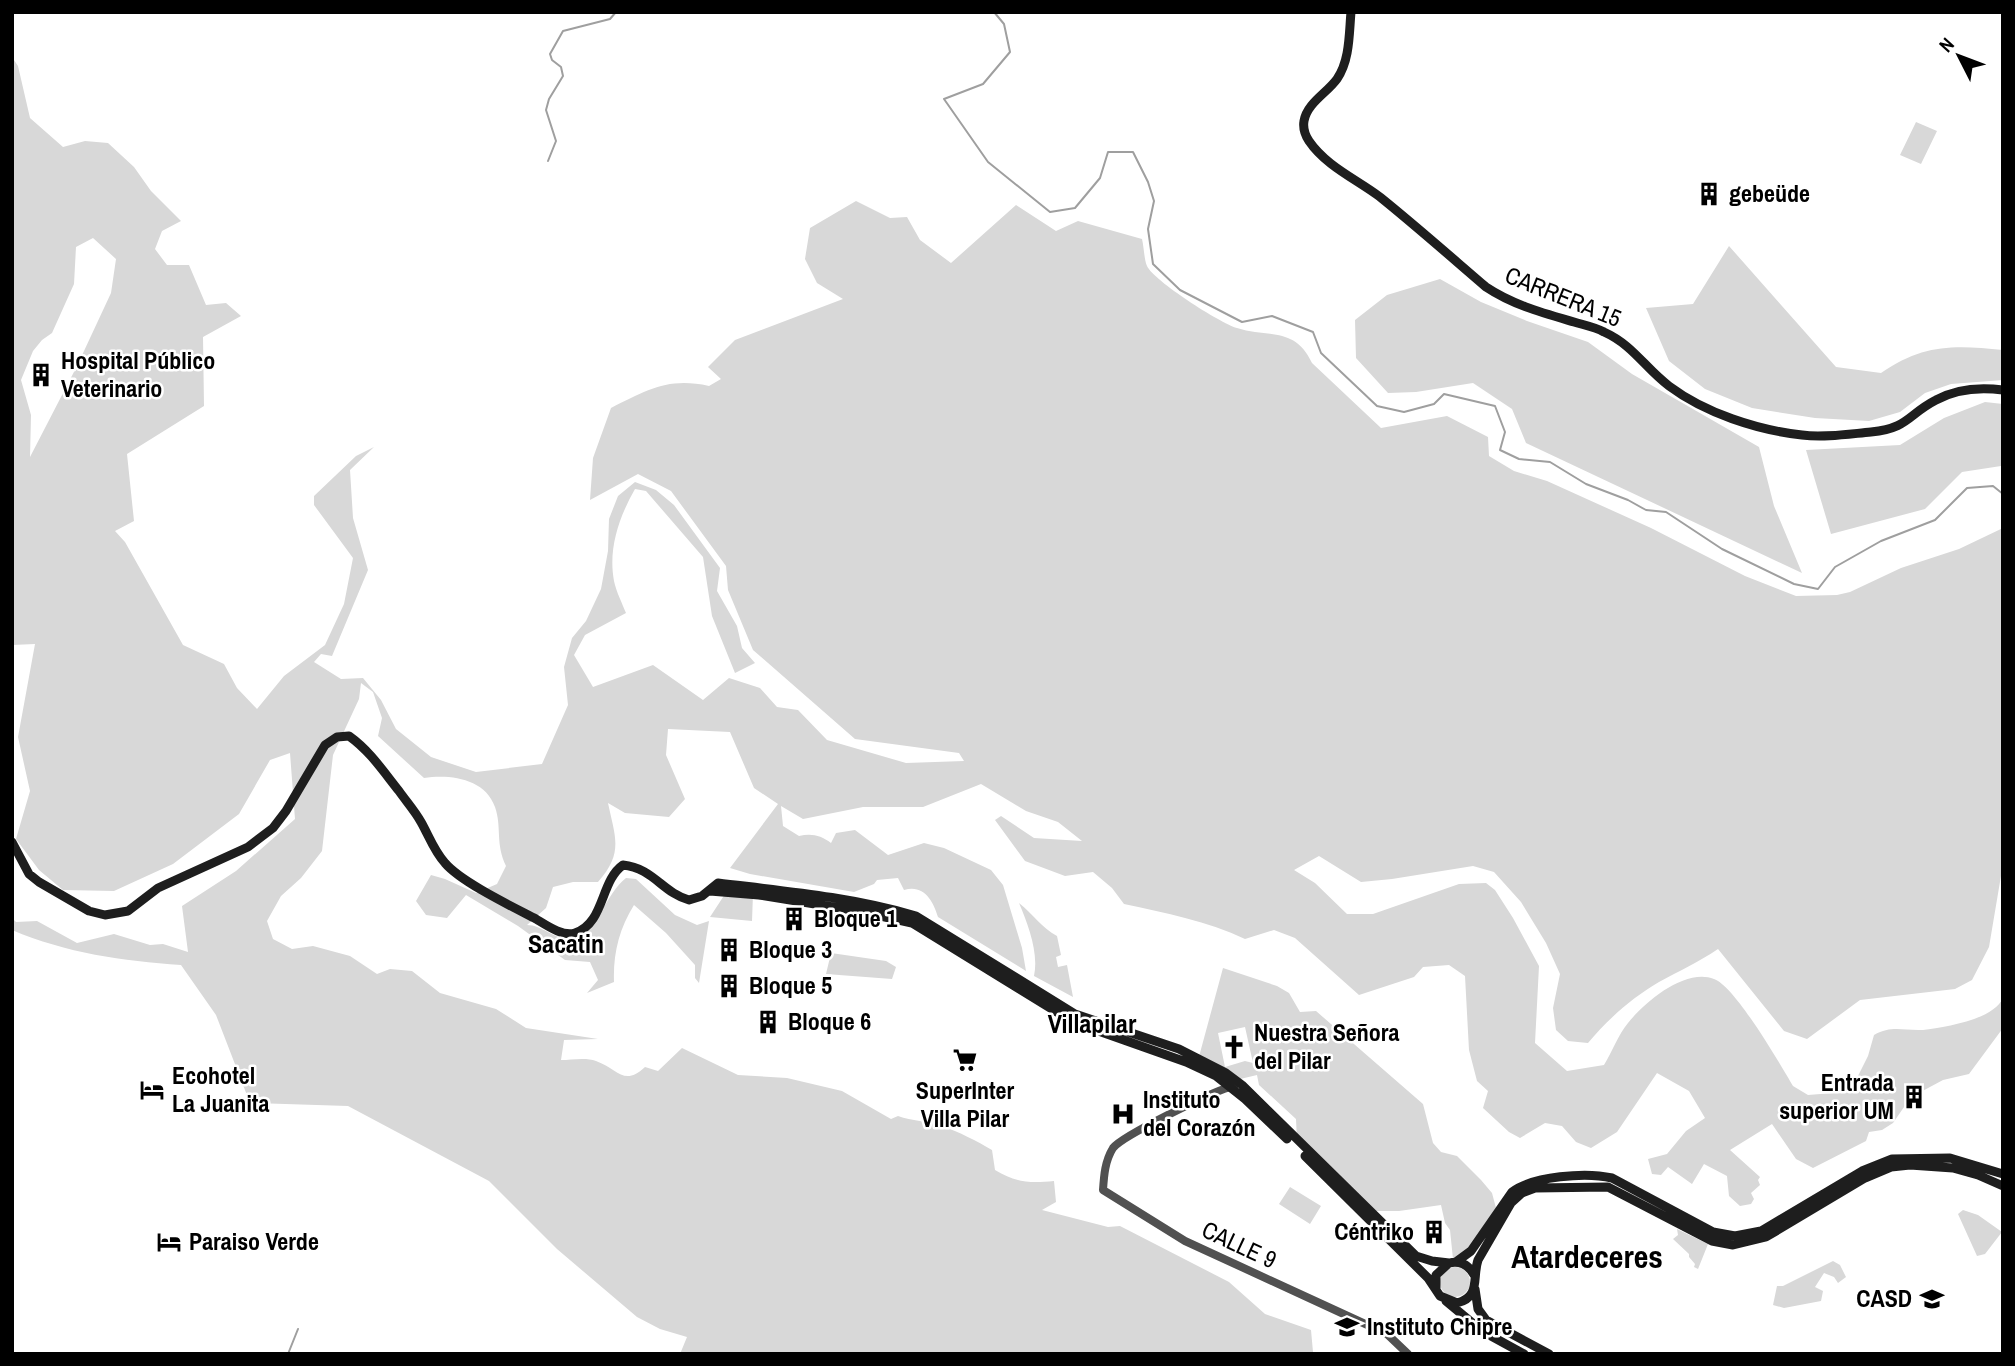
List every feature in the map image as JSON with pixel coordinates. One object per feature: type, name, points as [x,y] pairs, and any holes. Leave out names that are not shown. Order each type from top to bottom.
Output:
[{"type":"main road","name":"CARRERA 15","points":[[1350,12],[1349,42],[1344,66],[1304,119],[1308,140],[1328,161],[1379,197],[1504,299],[1602,331],[1620,340],[1668,385],[1683,395],[1721,413],[1770,430],[1804,436],[1874,432],[1906,423],[1935,400],[1956,392],[1989,388],[2003,390]]},
{"type":"main road","points":[[12,842],[30,874],[39,882],[89,911],[105,915],[128,911],[158,888],[248,847],[272,828],[286,811],[325,745],[337,737],[349,736],[373,757],[411,807],[447,866],[557,931],[576,933],[589,924],[602,902],[613,874],[623,865],[643,869],[675,894],[689,901],[702,896],[718,883],[853,901],[916,916],[1075,1014],[1179,1049],[1226,1073],[1242,1085],[1416,1255],[1432,1262],[1452,1262],[1468,1266],[1475,1276]]},
{"type":"main road","points":[[710,891],[759,895],[912,923],[1073,1022],[1186,1062],[1216,1076],[1271,1123],[1428,1278],[1445,1300],[1482,1331],[1524,1354]]},
{"type":"main road","points":[[1437,1292],[1436,1275],[1471,1251],[1511,1192],[1529,1181],[1597,1176],[1612,1178],[1713,1232],[1735,1236],[1761,1231],[1862,1171],[1892,1159],[1950,1158],[2003,1174]]},
{"type":"main road","points":[[1549,1354],[1486,1320],[1478,1309],[1475,1289],[1475,1269],[1482,1251],[1511,1203],[1522,1193],[1535,1188],[1608,1187],[1712,1241],[1733,1245],[1766,1237],[1866,1178],[1891,1167],[1910,1165],[1953,1168],[1978,1174],[2003,1186]]},
{"type":"main road","points":[[1445,1300],[1457,1303],[1475,1289]]},
{"type":"street","points":[[1230,1087],[1242,1085]]},
{"type":"street","name":"CALLE 9","points":[[1230,1087],[1119,1142],[1107,1159],[1103,1190],[1185,1241],[1387,1334],[1408,1354]]},
{"type":"shaded area","points":[[12,57],[18,66],[30,118],[63,147],[85,141],[108,143],[134,167],[151,191],[181,221],[162,231],[155,249],[167,265],[189,265],[206,305],[226,303],[241,316],[203,337],[204,406],[127,454],[134,521],[115,531],[125,542],[183,645],[224,664],[237,688],[257,709],[284,676],[325,645],[344,604],[353,558],[314,505],[314,496],[356,456],[374,447],[350,470],[353,518],[368,570],[332,656],[321,654],[314,662],[341,679],[363,678],[381,700],[396,729],[431,757],[476,772],[542,764],[568,705],[564,667],[572,638],[586,621],[601,589],[608,551],[609,519],[618,496],[635,482],[656,490],[674,505],[720,568],[717,591],[737,626],[742,648],[755,663],[735,673],[712,616],[703,557],[646,491],[635,489],[620,522],[612,557],[614,581],[626,613],[585,635],[574,655],[593,687],[653,665],[703,700],[729,678],[760,688],[777,707],[798,710],[827,740],[906,763],[964,761],[959,753],[855,739],[753,650],[728,590],[726,566],[671,491],[638,474],[590,500],[593,458],[611,408],[669,384],[709,386],[721,379],[708,367],[735,340],[843,299],[817,283],[805,259],[810,228],[856,201],[890,218],[907,217],[920,240],[951,263],[1016,205],[1056,231],[1078,221],[1142,239],[1147,266],[1162,281],[1188,301],[1229,325],[1248,331],[1279,335],[1297,343],[1312,363],[1381,428],[1447,416],[1488,437],[1489,456],[1514,471],[1547,481],[1651,528],[1745,576],[1796,596],[1850,592],[1901,568],[1959,549],[2003,528],[2003,864],[1989,947],[1972,980],[1955,989],[1860,1000],[1807,1039],[1784,1031],[1718,949],[1640,995],[1588,1043],[1568,1041],[1556,1030],[1553,1008],[1560,974],[1546,943],[1521,902],[1494,872],[1473,866],[1361,882],[1319,856],[1294,870],[1315,883],[1347,914],[1373,914],[1459,884],[1486,883],[1495,890],[1513,918],[1539,966],[1535,1043],[1567,1071],[1604,1065],[1624,1028],[1635,1015],[1666,989],[1691,978],[1714,979],[1723,985],[1745,1010],[1793,1086],[1808,1095],[1833,1093],[1858,1076],[1874,1035],[1880,1032],[1892,1029],[1923,1030],[1968,1021],[1989,1012],[1998,1006],[2003,998],[2003,1028],[1969,1074],[1943,1080],[1913,1094],[1893,1123],[1882,1130],[1869,1132],[1866,1141],[1813,1168],[1796,1159],[1772,1124],[1730,1150],[1760,1177],[1760,1185],[1751,1193],[1754,1199],[1751,1204],[1740,1206],[1729,1196],[1727,1176],[1704,1164],[1692,1184],[1668,1167],[1661,1175],[1652,1174],[1648,1159],[1667,1154],[1686,1131],[1705,1118],[1689,1091],[1657,1073],[1617,1132],[1591,1148],[1576,1142],[1562,1126],[1545,1123],[1520,1138],[1509,1132],[1483,1108],[1488,1091],[1477,1081],[1469,1050],[1465,976],[1449,965],[1423,967],[1414,977],[1359,995],[1295,938],[1274,930],[1245,939],[1201,922],[1124,904],[1112,888],[1093,872],[1065,876],[1025,861],[995,820],[1001,816],[1034,838],[1082,841],[1058,822],[1026,811],[981,784],[923,807],[863,807],[803,819],[781,806],[783,826],[799,836],[816,835],[831,843],[836,833],[855,830],[888,855],[924,843],[944,848],[991,870],[1003,885],[1026,971],[938,917],[927,895],[917,889],[904,890],[898,878],[877,880],[874,884],[854,892],[730,868],[778,804],[754,788],[730,732],[668,729],[666,755],[685,799],[669,817],[625,813],[608,803],[615,844],[612,862],[606,872],[598,882],[573,882],[553,887],[546,908],[527,925],[561,938],[573,939],[581,936],[619,885],[626,878],[636,879],[675,915],[697,925],[709,921],[699,983],[695,978],[695,965],[666,933],[634,905],[618,942],[614,982],[587,993],[598,980],[590,962],[565,960],[518,926],[466,895],[447,918],[426,915],[416,901],[431,875],[476,893],[497,884],[506,866],[495,807],[490,797],[475,784],[455,778],[424,778],[378,736],[382,718],[373,692],[361,683],[359,699],[333,755],[322,851],[301,878],[281,896],[267,921],[273,939],[292,949],[313,946],[350,956],[377,974],[390,969],[412,971],[440,993],[496,1009],[526,1028],[598,1039],[564,1040],[561,1060],[592,1060],[626,1076],[632,1076],[645,1067],[658,1071],[682,1048],[738,1075],[787,1078],[842,1091],[891,1119],[898,1116],[948,1128],[992,1150],[995,1170],[1003,1174],[1024,1181],[1054,1181],[1056,1202],[1042,1210],[1108,1227],[1120,1226],[1229,1282],[1265,1314],[1311,1330],[1313,1352],[680,1354],[687,1337],[660,1329],[637,1317],[557,1249],[489,1181],[348,1106],[250,1103],[216,1015],[181,965],[95,955],[53,945],[12,930],[12,918],[16,922],[37,921],[77,943],[114,934],[150,945],[163,944],[188,952],[182,906],[236,871],[295,819],[290,753],[270,760],[239,814],[173,864],[114,891],[63,890],[39,870],[16,839],[30,791],[18,737],[35,644],[12,645]],"holes":[[[93,238],[116,259],[111,293],[30,457],[31,415],[21,380],[33,351],[52,333],[74,284],[76,247]]]},
{"type":"shaded area","points":[[1916,122],[1937,131],[1921,164],[1900,155]]},
{"type":"shaded area","points":[[1729,246],[1836,367],[1881,373],[1896,363],[1925,352],[1954,347],[1985,348],[2003,350],[2003,380],[1951,384],[1925,393],[1900,412],[1869,421],[1815,418],[1752,408],[1705,389],[1669,361],[1646,308],[1693,304]]},
{"type":"shaded area","points":[[1440,279],[1481,302],[1588,342],[1632,374],[1759,447],[1774,506],[1802,573],[1526,443],[1512,409],[1473,383],[1416,392],[1388,393],[1356,358],[1355,320],[1387,295]]},
{"type":"shaded area","points":[[1985,402],[2003,404],[2001,466],[1962,472],[1925,509],[1831,534],[1806,450],[1900,445],[1944,418]]},
{"type":"shaded area","points":[[727,891],[753,894],[752,921],[710,917]]},
{"type":"shaded area","points":[[1019,903],[1057,936],[1061,955],[1056,957],[1058,967],[1067,965],[1073,997],[1034,976],[1034,948]]},
{"type":"shaded area","points":[[831,953],[886,961],[896,967],[892,979],[826,974]]},
{"type":"shaded area","points":[[1223,968],[1277,986],[1289,993],[1300,1012],[1316,1011],[1423,1104],[1433,1143],[1441,1152],[1457,1156],[1481,1180],[1492,1193],[1496,1208],[1472,1247],[1453,1259],[1450,1230],[1445,1223],[1441,1205],[1399,1211],[1368,1211],[1297,1140],[1296,1119],[1259,1085],[1257,1075],[1236,1080],[1197,1064]],"holes":[[[1245,1027],[1253,1063],[1245,1061],[1225,1067],[1218,1033]]]},
{"type":"shaded area","points":[[1290,1187],[1321,1206],[1310,1224],[1279,1204]]},
{"type":"shaded area","points":[[1963,1210],[1978,1215],[2002,1232],[1985,1254],[1977,1256],[1958,1214]]},
{"type":"shaded area","points":[[1677,1229],[1708,1244],[1698,1269],[1694,1267],[1689,1254],[1673,1239],[1678,1235]]},
{"type":"shaded area","points":[[1833,1261],[1840,1265],[1846,1277],[1838,1283],[1834,1277],[1824,1273],[1815,1287],[1823,1291],[1821,1301],[1784,1308],[1773,1305],[1777,1286],[1783,1286]]},
{"type":"shaded area","points":[[1455,1267],[1466,1271],[1470,1282],[1466,1293],[1455,1297],[1444,1293],[1440,1282],[1444,1271]]},
{"type":"waterway","points":[[548,161],[556,141],[546,110],[549,99],[563,76],[561,67],[552,60],[550,54],[563,31],[610,19],[616,12]]},
{"type":"waterway","points":[[994,12],[1004,24],[1010,52],[983,84],[944,99],[988,162],[1050,212],[1075,208],[1100,178],[1108,152],[1133,152],[1154,201],[1148,229],[1153,264],[1180,290],[1242,322],[1272,316],[1313,332],[1321,353],[1377,406],[1404,412],[1434,404],[1444,394],[1495,406],[1505,432],[1500,450],[1519,459],[1550,462],[1586,484],[1646,510],[1666,512],[1722,549],[1794,584],[1818,589],[1835,567],[1881,541],[1935,520],[1967,488],[1993,486],[2003,494]]},
{"type":"waterway","points":[[288,1354],[298,1329]]},
{"type":"place","name":"gebeüde","points":[[1709,194]]},
{"type":"place","name":"Hospital Público Veterinario","points":[[41,375]]},
{"type":"place","name":"Bloque 1","points":[[794,919]]},
{"type":"place","name":"Bloque 3","points":[[729,950]]},
{"type":"place","name":"Bloque 5","points":[[729,986]]},
{"type":"place","name":"Bloque 6","points":[[768,1022]]},
{"type":"place","name":"Nuestra Señora del Pilar","points":[[1234,1047]]},
{"type":"place","name":"SuperInter Villa Pilar","points":[[965,1060]]},
{"type":"place","name":"Ecohotel La Juanita","points":[[152,1090]]},
{"type":"place","name":"Entrada superior UM","points":[[1914,1097]]},
{"type":"place","name":"Instituto del Corazón","points":[[1123,1114]]},
{"type":"place","name":"Céntriko","points":[[1434,1232]]},
{"type":"place","name":"Paraiso Verde","points":[[169,1242]]},
{"type":"place","name":"CASD","points":[[1932,1299]]},
{"type":"place","name":"Instituto Chipre","points":[[1347,1327]]},
{"type":"district","name":"Sacatin","points":[[566,944]]},
{"type":"district","name":"Villapilar","points":[[1092,1024]]},
{"type":"district","name":"Atardeceres","points":[[1587,1257]]}]
